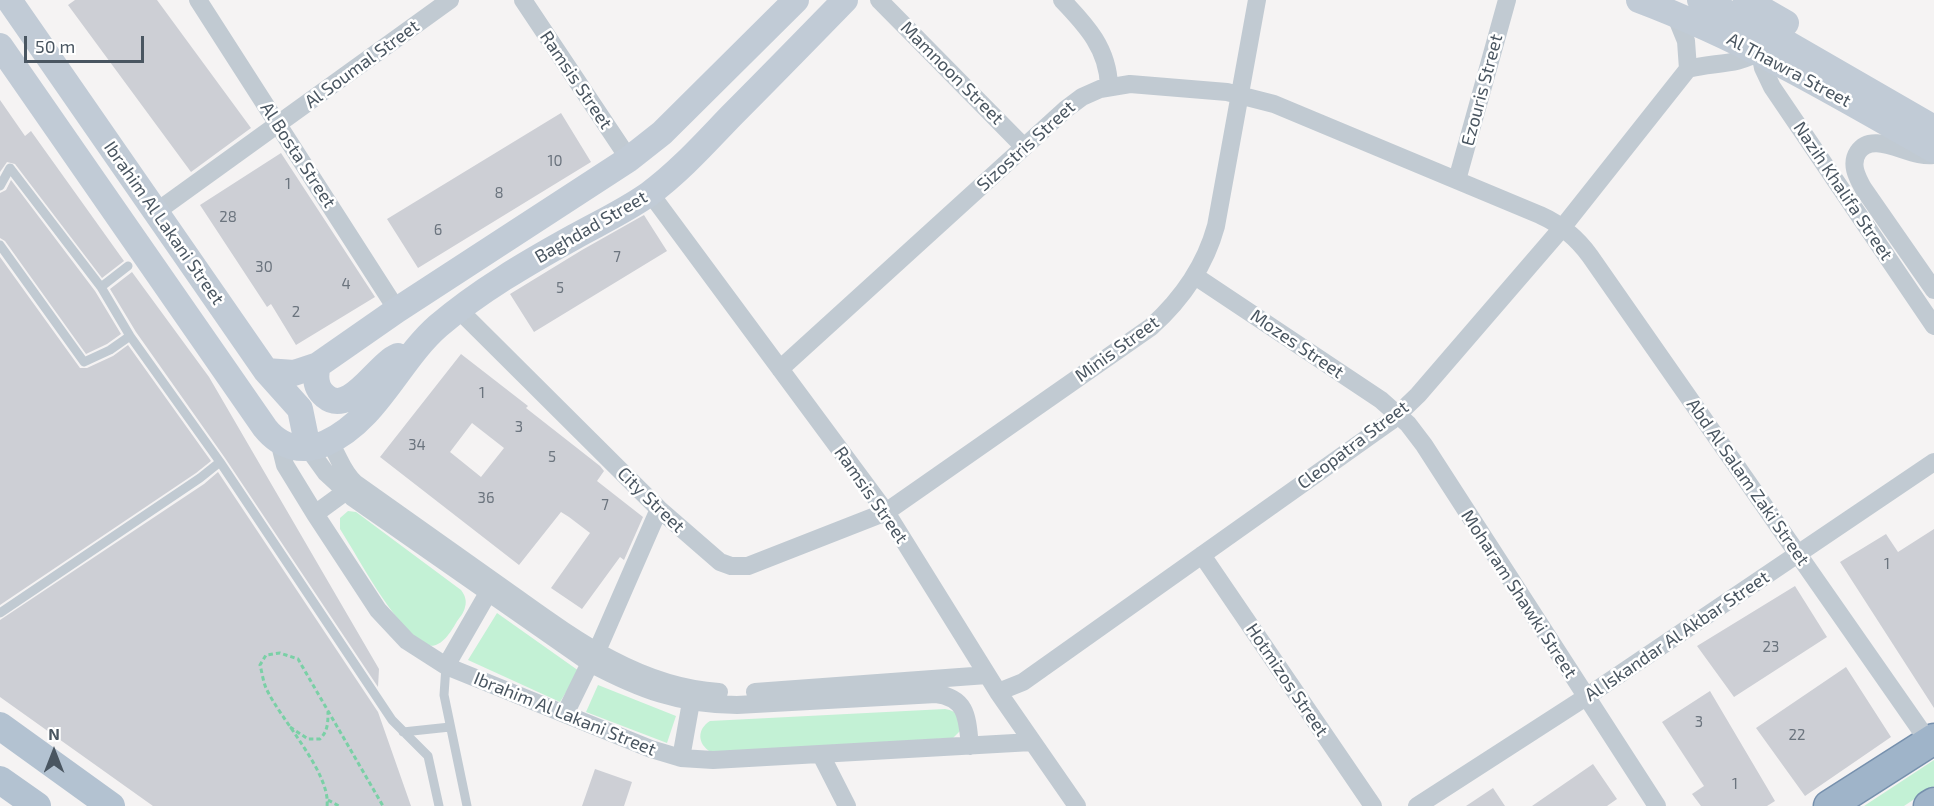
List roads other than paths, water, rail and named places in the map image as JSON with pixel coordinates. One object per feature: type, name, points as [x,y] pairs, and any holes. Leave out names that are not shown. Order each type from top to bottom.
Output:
[{"type":"highway","points":[[1829,806],[1932,740]]},
{"type":"highway","points":[[1929,806],[1934,803]]},
{"type":"main road","points":[[0,5],[8,0]]},
{"type":"main road","name":"Ibrahim Al Lakani Street","points":[[8,0],[266,371],[300,410],[318,445]]},
{"type":"main road","name":"Baghdad Street","points":[[266,371],[294,373],[318,365],[397,310],[629,159],[662,133],[796,0]]},
{"type":"main road","name":"Baghdad Street","points":[[318,445],[346,430],[368,410],[412,355],[438,327],[459,310],[538,258],[624,210],[680,169],[845,0]]},
{"type":"main road","name":"Al Thawra Street","points":[[1639,0],[1676,14],[1759,52],[1934,150]]},
{"type":"main road","name":"Al Thawra Street","points":[[1700,0],[1750,9],[1934,109]]},
{"type":"main road","points":[[1722,0],[1750,9],[1934,128]]},
{"type":"main road","name":"Ibrahim Al Lakani Street","points":[[0,46],[272,435]]},
{"type":"main road","points":[[318,365],[317,381],[320,391],[329,399],[342,401],[359,390],[389,360],[400,355],[412,355]]},
{"type":"main road","points":[[300,410],[293,420],[274,429],[272,435],[290,446],[318,445]]},
{"type":"main road","points":[[0,726],[111,806]]},
{"type":"main road","points":[[3,788],[37,806]]},
{"type":"street","name":"Al Bosta Street","points":[[198,0],[397,310]]},
{"type":"street","name":"Al Soumal Street","points":[[156,212],[450,0]]},
{"type":"street","name":"Ramsis Street","points":[[523,0],[629,159]]},
{"type":"street","name":"Mamnoon Street","points":[[879,0],[1024,147]]},
{"type":"street","points":[[1062,0],[1100,45],[1110,87]]},
{"type":"street","name":"Minis Street","points":[[886,512],[1151,327],[1178,300],[1195,276],[1216,226],[1257,0]]},
{"type":"street","name":"Ezouris Street","points":[[1457,180],[1507,0]]},
{"type":"street","points":[[1676,14],[1686,41],[1688,69],[1706,64],[1739,61],[1759,52]]},
{"type":"street","name":"Nazih Khalifa Street","points":[[1759,52],[1763,68],[1772,87],[1934,326]]},
{"type":"street","name":"Cleopatra Street","points":[[998,692],[1023,682],[1375,433],[1398,414],[1418,395],[1562,228],[1688,69]]},
{"type":"street","name":"Sizostris Street","points":[[780,369],[1073,103],[1091,93],[1110,87],[1140,84],[1239,94],[1285,108],[1540,214],[1562,228]]},
{"type":"street","name":"Nazih Khalifa Street","points":[[1934,156],[1920,156],[1889,145],[1875,143],[1859,150],[1854,163],[1863,188],[1934,290]]},
{"type":"street","name":"Ramsis Street","points":[[650,193],[886,512],[998,692],[1077,806]]},
{"type":"street","name":"Abd Al Salam Zaki Street","points":[[1562,228],[1586,250],[1798,554],[1932,740]]},
{"type":"street","name":"Mozes Street","points":[[1195,276],[1374,395],[1398,414]]},
{"type":"street","name":"City Street","points":[[459,310],[659,509],[716,559],[726,565],[748,566],[886,512]]},
{"type":"street","name":"Moharam Shawki Street","points":[[1398,414],[1424,445],[1657,806]]},
{"type":"street","name":"Ibrahim Al Lakani Street","points":[[272,435],[285,465],[383,617],[414,647],[446,666],[651,749],[681,758],[713,760],[1032,742]]},
{"type":"street","name":"Ibrahim Al Lakani Street","points":[[970,746],[963,708],[944,695],[737,705],[691,702],[635,685],[594,657],[488,593],[345,492],[326,473],[318,445],[333,447],[342,469],[354,483],[548,620],[594,657],[660,682],[698,690],[744,692],[987,675]]},
{"type":"street","name":"Al Iskandar Al Akbar Street","points":[[1417,806],[1586,697],[1934,462]]},
{"type":"street","points":[[315,514],[345,492]]},
{"type":"street","points":[[565,714],[594,657],[659,509]]},
{"type":"street","name":"Hotmizos Street","points":[[1202,555],[1372,806]]},
{"type":"street","points":[[446,666],[488,593]]},
{"type":"street","points":[[681,758],[691,702]]},
{"type":"street","points":[[821,755],[847,806]]},
{"type":"lane","points":[[0,186],[10,168],[101,287],[130,336],[220,462],[392,720],[428,756],[439,806]]},
{"type":"lane","points":[[0,245],[84,362],[110,350],[130,336]]},
{"type":"lane","points":[[101,287],[128,266]]},
{"type":"lane","points":[[0,613],[200,478],[220,462]]},
{"type":"lane","points":[[446,666],[444,695],[467,806]]},
{"type":"lane","points":[[403,732],[450,727]]}]
